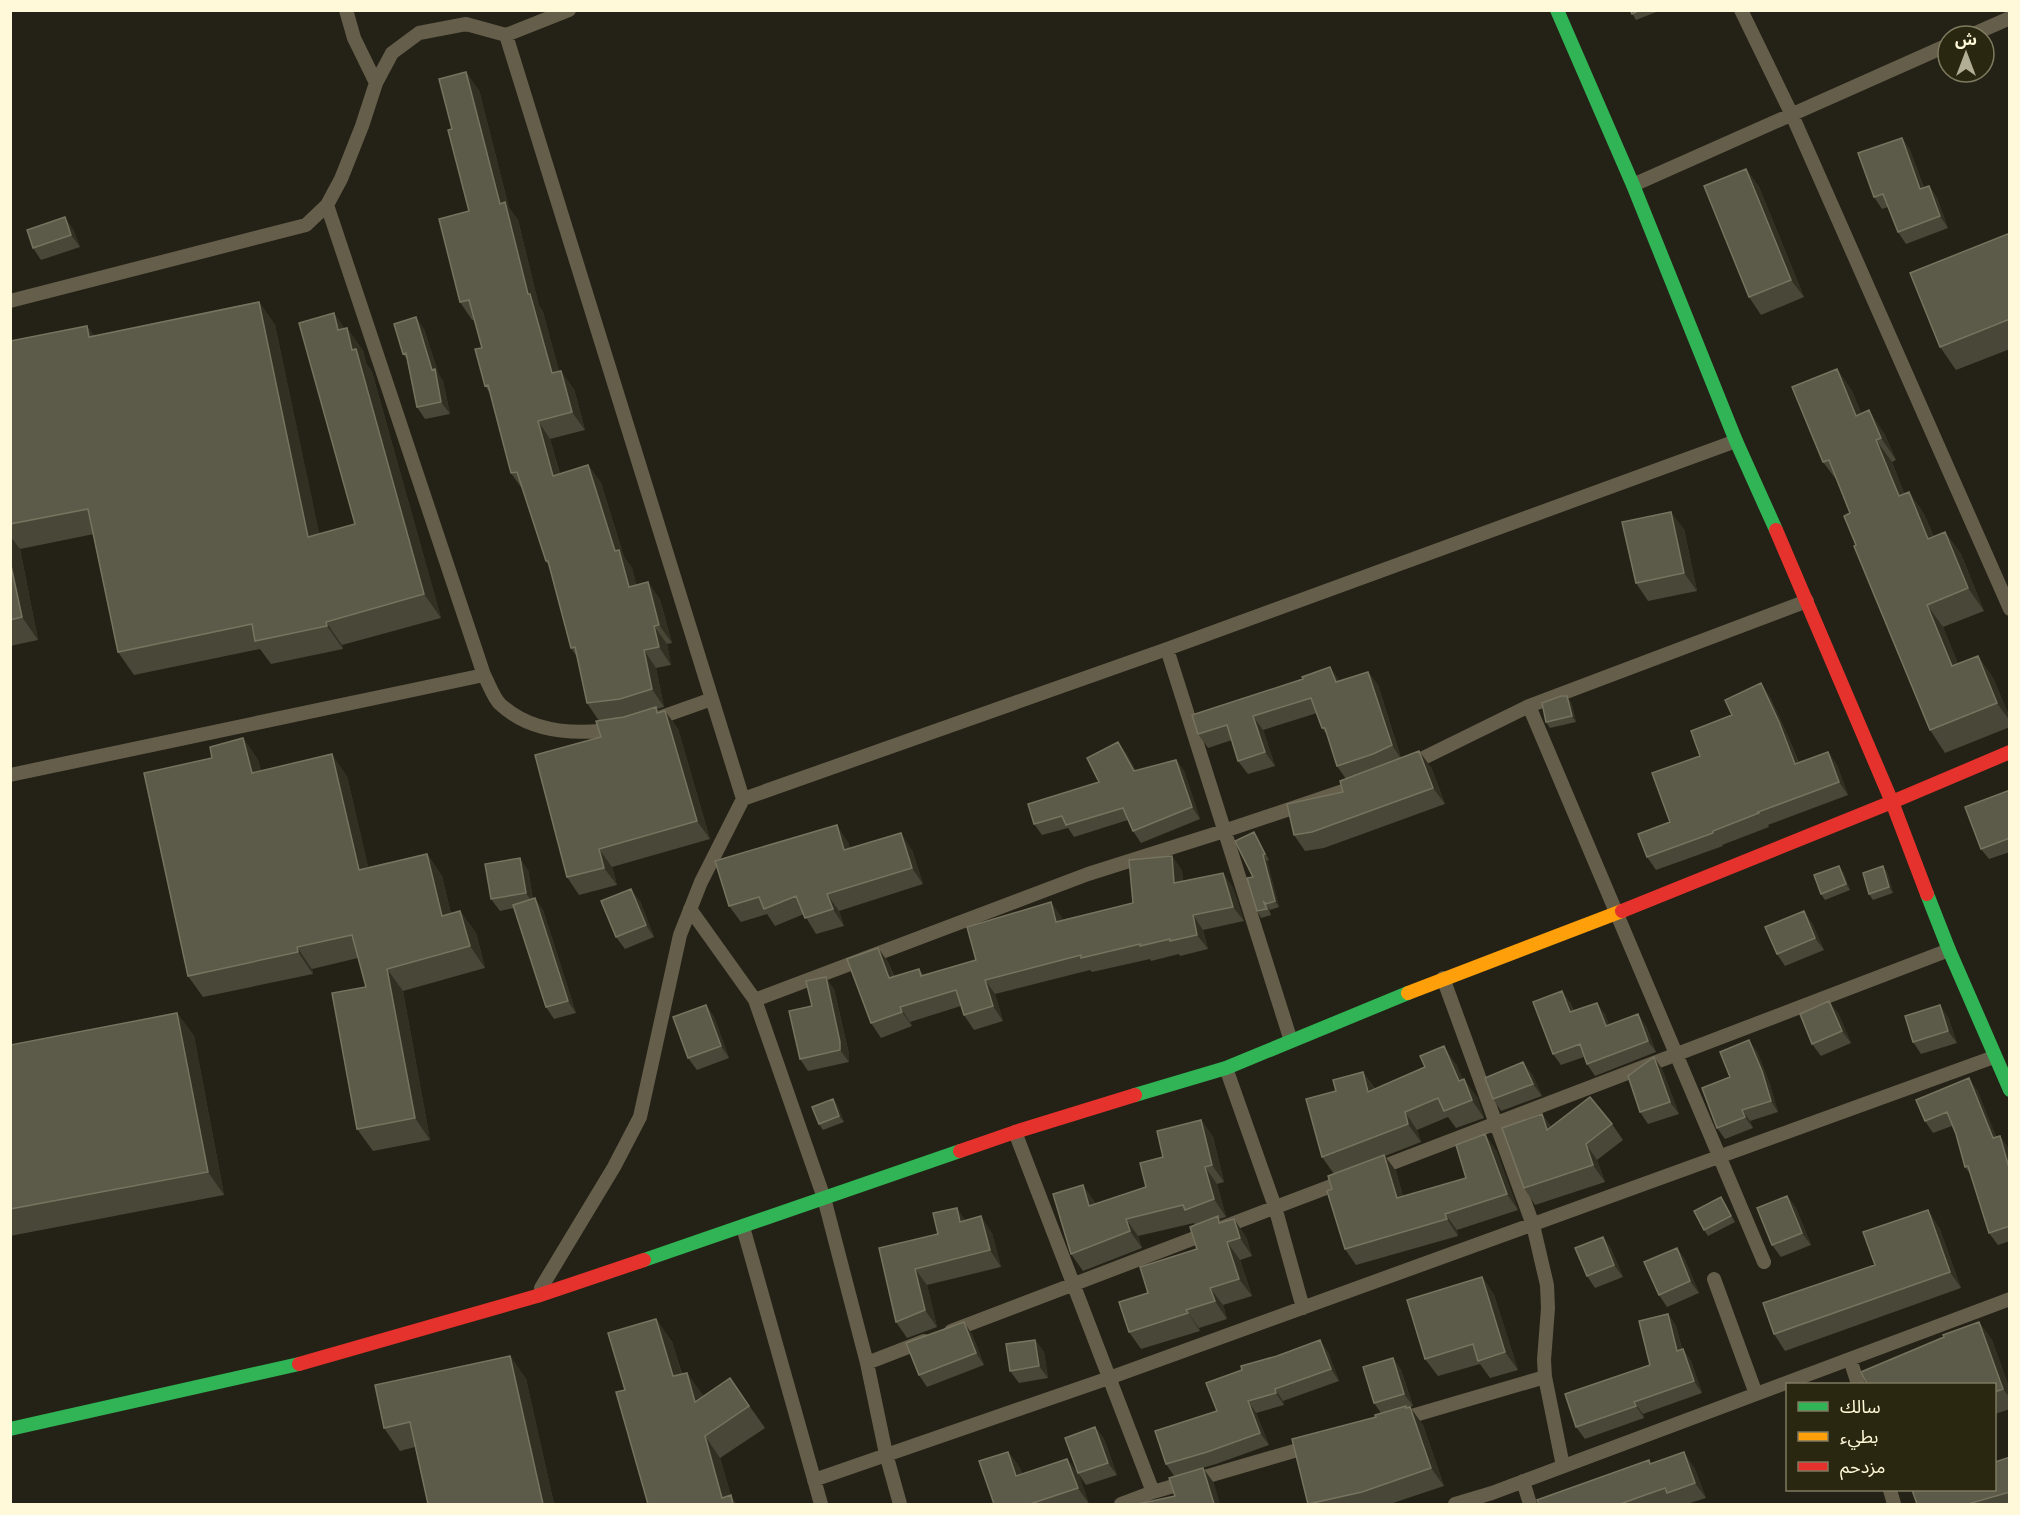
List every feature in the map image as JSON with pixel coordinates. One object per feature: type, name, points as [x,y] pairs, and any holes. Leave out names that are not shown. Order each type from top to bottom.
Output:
[{"type":"street","points":[[1557,10],[1633,185],[1737,441],[1892,802],[1949,950],[2010,1090]]},
{"type":"street","points":[[10,1429],[311,1360],[537,1296],[1015,1132],[1226,1068],[1443,978],[1616,913],[2010,752]]},
{"type":"lane","points":[[346,10],[354,38],[376,82]]},
{"type":"lane","points":[[10,301],[306,225],[327,206],[341,178],[362,126],[376,82],[392,53],[419,33],[466,24],[506,35],[569,10]]},
{"type":"lane","points":[[1741,10],[1792,115],[2010,609]]},
{"type":"lane","points":[[1996,24],[2010,18]]},
{"type":"lane","points":[[506,35],[742,799],[714,854],[680,935],[640,1117],[614,1167],[537,1296]]},
{"type":"lane","points":[[1633,185],[1936,50]]},
{"type":"lane","points":[[327,206],[484,675],[499,702],[520,719],[545,729],[608,730],[631,727],[712,699]]},
{"type":"lane","points":[[742,799],[1167,650],[1737,441]]},
{"type":"lane","points":[[1396,771],[1529,706],[1807,601]]},
{"type":"lane","points":[[1167,650],[1291,1041]]},
{"type":"lane","points":[[10,775],[484,675]]},
{"type":"lane","points":[[1529,706],[1764,1262]]},
{"type":"lane","points":[[755,1000],[1088,874],[1375,780]]},
{"type":"lane","points":[[690,909],[755,1000],[824,1198],[867,1363],[886,1454],[900,1504]]},
{"type":"lane","points":[[867,1363],[1949,950]]},
{"type":"lane","points":[[1443,978],[1533,1224],[1547,1285],[1545,1377],[1563,1466]]},
{"type":"lane","points":[[814,1480],[1109,1378],[1994,1057]]},
{"type":"lane","points":[[1226,1068],[1275,1207],[1303,1308]]},
{"type":"lane","points":[[1015,1132],[1153,1492]]},
{"type":"lane","points":[[743,1227],[821,1504]]},
{"type":"lane","points":[[1713,1279],[1756,1394]]},
{"type":"lane","points":[[1455,1504],[1523,1481],[2010,1299]]},
{"type":"lane","points":[[1850,1359],[1858,1383]]},
{"type":"lane","points":[[1388,1423],[1545,1377]]},
{"type":"lane","points":[[1121,1504],[1153,1492],[1321,1443]]},
{"type":"lane","points":[[1523,1481],[1530,1504]]},
{"type":"building","points":[[466,72],[500,204],[505,202],[528,294],[530,294],[552,373],[561,371],[572,412],[538,421],[553,476],[588,465],[615,551],[619,550],[629,587],[648,582],[659,625],[654,626],[659,647],[644,650],[652,689],[620,699],[587,703],[575,647],[571,648],[548,561],[546,561],[517,472],[511,473],[488,385],[485,386],[475,349],[482,348],[469,300],[460,302],[439,219],[469,211],[448,130],[452,129],[439,79]]},
{"type":"building","points":[[1902,138],[1920,189],[1929,186],[1940,216],[1898,232],[1883,194],[1874,197],[1858,153]]},
{"type":"building","points":[[1746,169],[1791,280],[1749,297],[1704,186]]},
{"type":"building","points":[[65,217],[71,235],[33,248],[27,230]]},
{"type":"building","points":[[2010,233],[2010,319],[1940,347],[1910,273]]},
{"type":"building","points":[[259,302],[308,537],[355,524],[299,323],[334,313],[338,330],[347,328],[352,350],[356,349],[424,594],[326,622],[327,626],[255,641],[252,624],[118,652],[88,509],[10,524],[10,341],[87,326],[89,337]]},
{"type":"building","points":[[416,317],[432,370],[435,369],[441,402],[417,407],[406,353],[403,354],[394,324]]},
{"type":"building","points":[[1837,369],[1856,416],[1869,410],[1881,438],[1876,440],[1899,496],[1909,492],[1928,539],[1945,532],[1968,588],[1927,605],[1952,666],[1978,656],[1997,703],[1930,730],[1854,546],[1856,545],[1844,516],[1850,513],[1829,460],[1823,462],[1792,387]]},
{"type":"building","points":[[1671,512],[1684,573],[1636,583],[1622,522]]},
{"type":"building","points":[[10,561],[22,617],[10,620]]},
{"type":"building","points":[[1330,667],[1336,682],[1368,672],[1392,745],[1337,766],[1325,728],[1322,728],[1311,698],[1253,716],[1265,752],[1238,761],[1227,725],[1198,734],[1192,715],[1303,679],[1302,677]]},
{"type":"building","points":[[1761,683],[1795,764],[1828,752],[1839,782],[1647,857],[1638,834],[1670,822],[1652,773],[1700,756],[1691,731],[1732,715],[1725,700]]},
{"type":"building","points":[[1567,696],[1572,716],[1546,722],[1542,703]]},
{"type":"building","points":[[656,707],[657,713],[665,711],[697,821],[599,849],[604,868],[567,877],[535,755],[601,737],[596,721],[624,717]]},
{"type":"building","points":[[243,738],[252,773],[332,754],[359,870],[427,854],[442,916],[460,911],[470,946],[387,969],[415,1118],[357,1129],[332,993],[366,987],[352,935],[297,947],[298,952],[188,976],[144,773],[212,758],[210,747]]},
{"type":"building","points":[[1118,742],[1134,771],[1176,760],[1192,807],[1133,831],[1123,808],[1066,825],[1062,816],[1034,824],[1028,804],[1099,782],[1087,758]]},
{"type":"building","points":[[1419,751],[1433,788],[1312,832],[1294,835],[1287,804],[1343,792],[1340,781]]},
{"type":"building","points":[[2010,790],[2010,838],[1981,849],[1965,807]]},
{"type":"building","points":[[837,825],[844,850],[901,833],[912,868],[827,894],[833,909],[805,918],[796,896],[764,909],[759,897],[729,906],[715,861]]},
{"type":"building","points":[[1254,832],[1265,854],[1263,855],[1275,901],[1266,904],[1263,901],[1267,909],[1257,911],[1247,878],[1253,877],[1235,841]]},
{"type":"building","points":[[1172,856],[1174,883],[1223,873],[1233,907],[1193,915],[1197,935],[1140,946],[1140,944],[1081,958],[1081,955],[985,980],[993,1006],[964,1015],[956,990],[900,1007],[902,1012],[871,1023],[847,959],[878,948],[889,978],[919,969],[921,976],[976,960],[967,927],[1051,902],[1056,922],[1133,903],[1129,860]]},
{"type":"building","points":[[520,858],[526,893],[491,899],[485,864]]},
{"type":"building","points":[[1839,866],[1846,884],[1821,894],[1814,875]]},
{"type":"building","points":[[1883,866],[1889,887],[1869,894],[1863,873]]},
{"type":"building","points":[[631,889],[646,925],[616,937],[601,901]]},
{"type":"building","points":[[535,898],[568,1001],[546,1007],[513,905]]},
{"type":"building","points":[[1804,911],[1815,938],[1777,954],[1765,927]]},
{"type":"building","points":[[826,977],[840,1050],[800,1059],[789,1011],[812,1006],[806,981]]},
{"type":"building","points":[[1562,991],[1570,1012],[1597,1003],[1606,1026],[1638,1014],[1648,1041],[1587,1064],[1580,1044],[1553,1054],[1533,1002]]},
{"type":"building","points":[[1829,1001],[1842,1031],[1812,1044],[1800,1014]]},
{"type":"building","points":[[706,1005],[721,1046],[688,1058],[673,1017]]},
{"type":"building","points":[[1940,1005],[1948,1031],[1913,1042],[1905,1016]]},
{"type":"building","points":[[177,1013],[208,1172],[10,1209],[10,1045]]},
{"type":"building","points":[[1749,1040],[1771,1101],[1742,1110],[1745,1117],[1717,1128],[1702,1088],[1730,1077],[1720,1052]]},
{"type":"building","points":[[1444,1046],[1459,1081],[1464,1079],[1472,1100],[1444,1111],[1438,1098],[1405,1112],[1408,1124],[1322,1157],[1306,1099],[1336,1091],[1333,1080],[1363,1072],[1368,1092],[1425,1067],[1420,1056]]},
{"type":"building","points":[[1654,1057],[1670,1102],[1640,1112],[1628,1076]]},
{"type":"building","points":[[1523,1062],[1533,1084],[1493,1099],[1485,1078]]},
{"type":"building","points":[[1969,1078],[1993,1138],[2000,1136],[2010,1171],[2010,1226],[1989,1233],[1968,1166],[1965,1167],[1947,1112],[1925,1121],[1916,1100]]},
{"type":"building","points":[[1590,1097],[1612,1124],[1586,1144],[1593,1165],[1524,1188],[1502,1128],[1542,1114],[1547,1130]]},
{"type":"building","points":[[833,1099],[839,1116],[819,1124],[812,1107]]},
{"type":"building","points":[[1201,1120],[1212,1165],[1205,1167],[1214,1199],[1185,1210],[1183,1205],[1126,1219],[1130,1231],[1071,1254],[1053,1194],[1083,1185],[1089,1206],[1146,1187],[1140,1163],[1163,1157],[1157,1131]]},
{"type":"building","points":[[1485,1134],[1507,1194],[1445,1214],[1447,1219],[1345,1249],[1327,1191],[1332,1189],[1328,1176],[1384,1155],[1397,1198],[1466,1178],[1456,1145]]},
{"type":"building","points":[[1787,1196],[1802,1233],[1772,1245],[1757,1208]]},
{"type":"building","points":[[1721,1197],[1731,1216],[1704,1230],[1694,1211]]},
{"type":"building","points":[[957,1208],[960,1222],[981,1216],[990,1250],[915,1269],[925,1310],[896,1322],[879,1248],[938,1234],[933,1213]]},
{"type":"building","points":[[1928,1210],[1950,1272],[1774,1334],[1763,1303],[1875,1265],[1863,1232]]},
{"type":"building","points":[[1218,1216],[1219,1223],[1234,1219],[1240,1238],[1227,1242],[1239,1279],[1210,1288],[1215,1301],[1186,1310],[1188,1313],[1129,1332],[1119,1302],[1148,1293],[1140,1267],[1197,1249],[1190,1227]]},
{"type":"building","points":[[1603,1237],[1614,1265],[1587,1276],[1575,1248]]},
{"type":"building","points":[[1677,1248],[1690,1281],[1659,1295],[1644,1262]]},
{"type":"building","points":[[1482,1277],[1505,1352],[1478,1361],[1473,1344],[1425,1359],[1407,1300]]},
{"type":"building","points":[[1668,1314],[1677,1351],[1683,1349],[1694,1381],[1634,1402],[1636,1406],[1576,1427],[1565,1394],[1650,1365],[1639,1321]]},
{"type":"building","points":[[656,1319],[673,1376],[687,1373],[695,1402],[730,1378],[749,1406],[705,1436],[722,1498],[731,1495],[733,1504],[648,1504],[616,1392],[625,1390],[608,1333]]},
{"type":"building","points":[[964,1322],[976,1353],[919,1375],[906,1343]]},
{"type":"building","points":[[1979,1322],[2003,1389],[1996,1392],[1996,1383],[1866,1383],[1861,1372],[1944,1337],[1943,1335]]},
{"type":"building","points":[[1035,1340],[1039,1366],[1010,1371],[1006,1344]]},
{"type":"building","points":[[1320,1340],[1331,1369],[1275,1389],[1276,1393],[1248,1401],[1260,1433],[1166,1464],[1155,1431],[1217,1411],[1206,1383],[1242,1370],[1241,1366]]},
{"type":"building","points":[[510,1356],[543,1504],[428,1504],[410,1422],[384,1428],[375,1385]]},
{"type":"building","points":[[1393,1358],[1404,1394],[1374,1403],[1363,1367]]},
{"type":"building","points":[[1406,1406],[1406,1408],[1410,1407],[1431,1468],[1362,1492],[1308,1504],[1292,1439],[1376,1417],[1375,1415]]},
{"type":"building","points":[[1095,1427],[1108,1463],[1078,1473],[1065,1438]]},
{"type":"building","points":[[1008,1452],[1016,1476],[1067,1459],[1078,1488],[1030,1504],[994,1504],[979,1461]]},
{"type":"building","points":[[1684,1452],[1695,1483],[1667,1493],[1665,1488],[1620,1504],[1539,1504],[1537,1500],[1649,1460],[1650,1464]]},
{"type":"building","points":[[2010,1457],[2010,1492],[1968,1504],[1917,1504],[1912,1491],[1996,1491],[1996,1462]]},
{"type":"building","points":[[1203,1468],[1214,1504],[1138,1504],[1175,1496],[1169,1478]]},
{"type":"traffic: fast","points":[[1557,10],[1633,185],[1736,441],[1776,530]]},
{"type":"traffic: fast","points":[[1927,894],[2010,1090]]},
{"type":"traffic: fast","points":[[1135,1095],[1226,1068],[1408,993]]},
{"type":"traffic: fast","points":[[644,1260],[960,1151]]},
{"type":"traffic: fast","points":[[10,1429],[299,1364]]},
{"type":"traffic: slow","points":[[1408,993],[1622,911]]},
{"type":"traffic: jam","points":[[1776,530],[1892,802],[1927,894]]},
{"type":"traffic: jam","points":[[1622,911],[2010,752]]},
{"type":"traffic: jam","points":[[960,1151],[1135,1095]]},
{"type":"traffic: jam","points":[[299,1364],[537,1296],[644,1260]]}]
